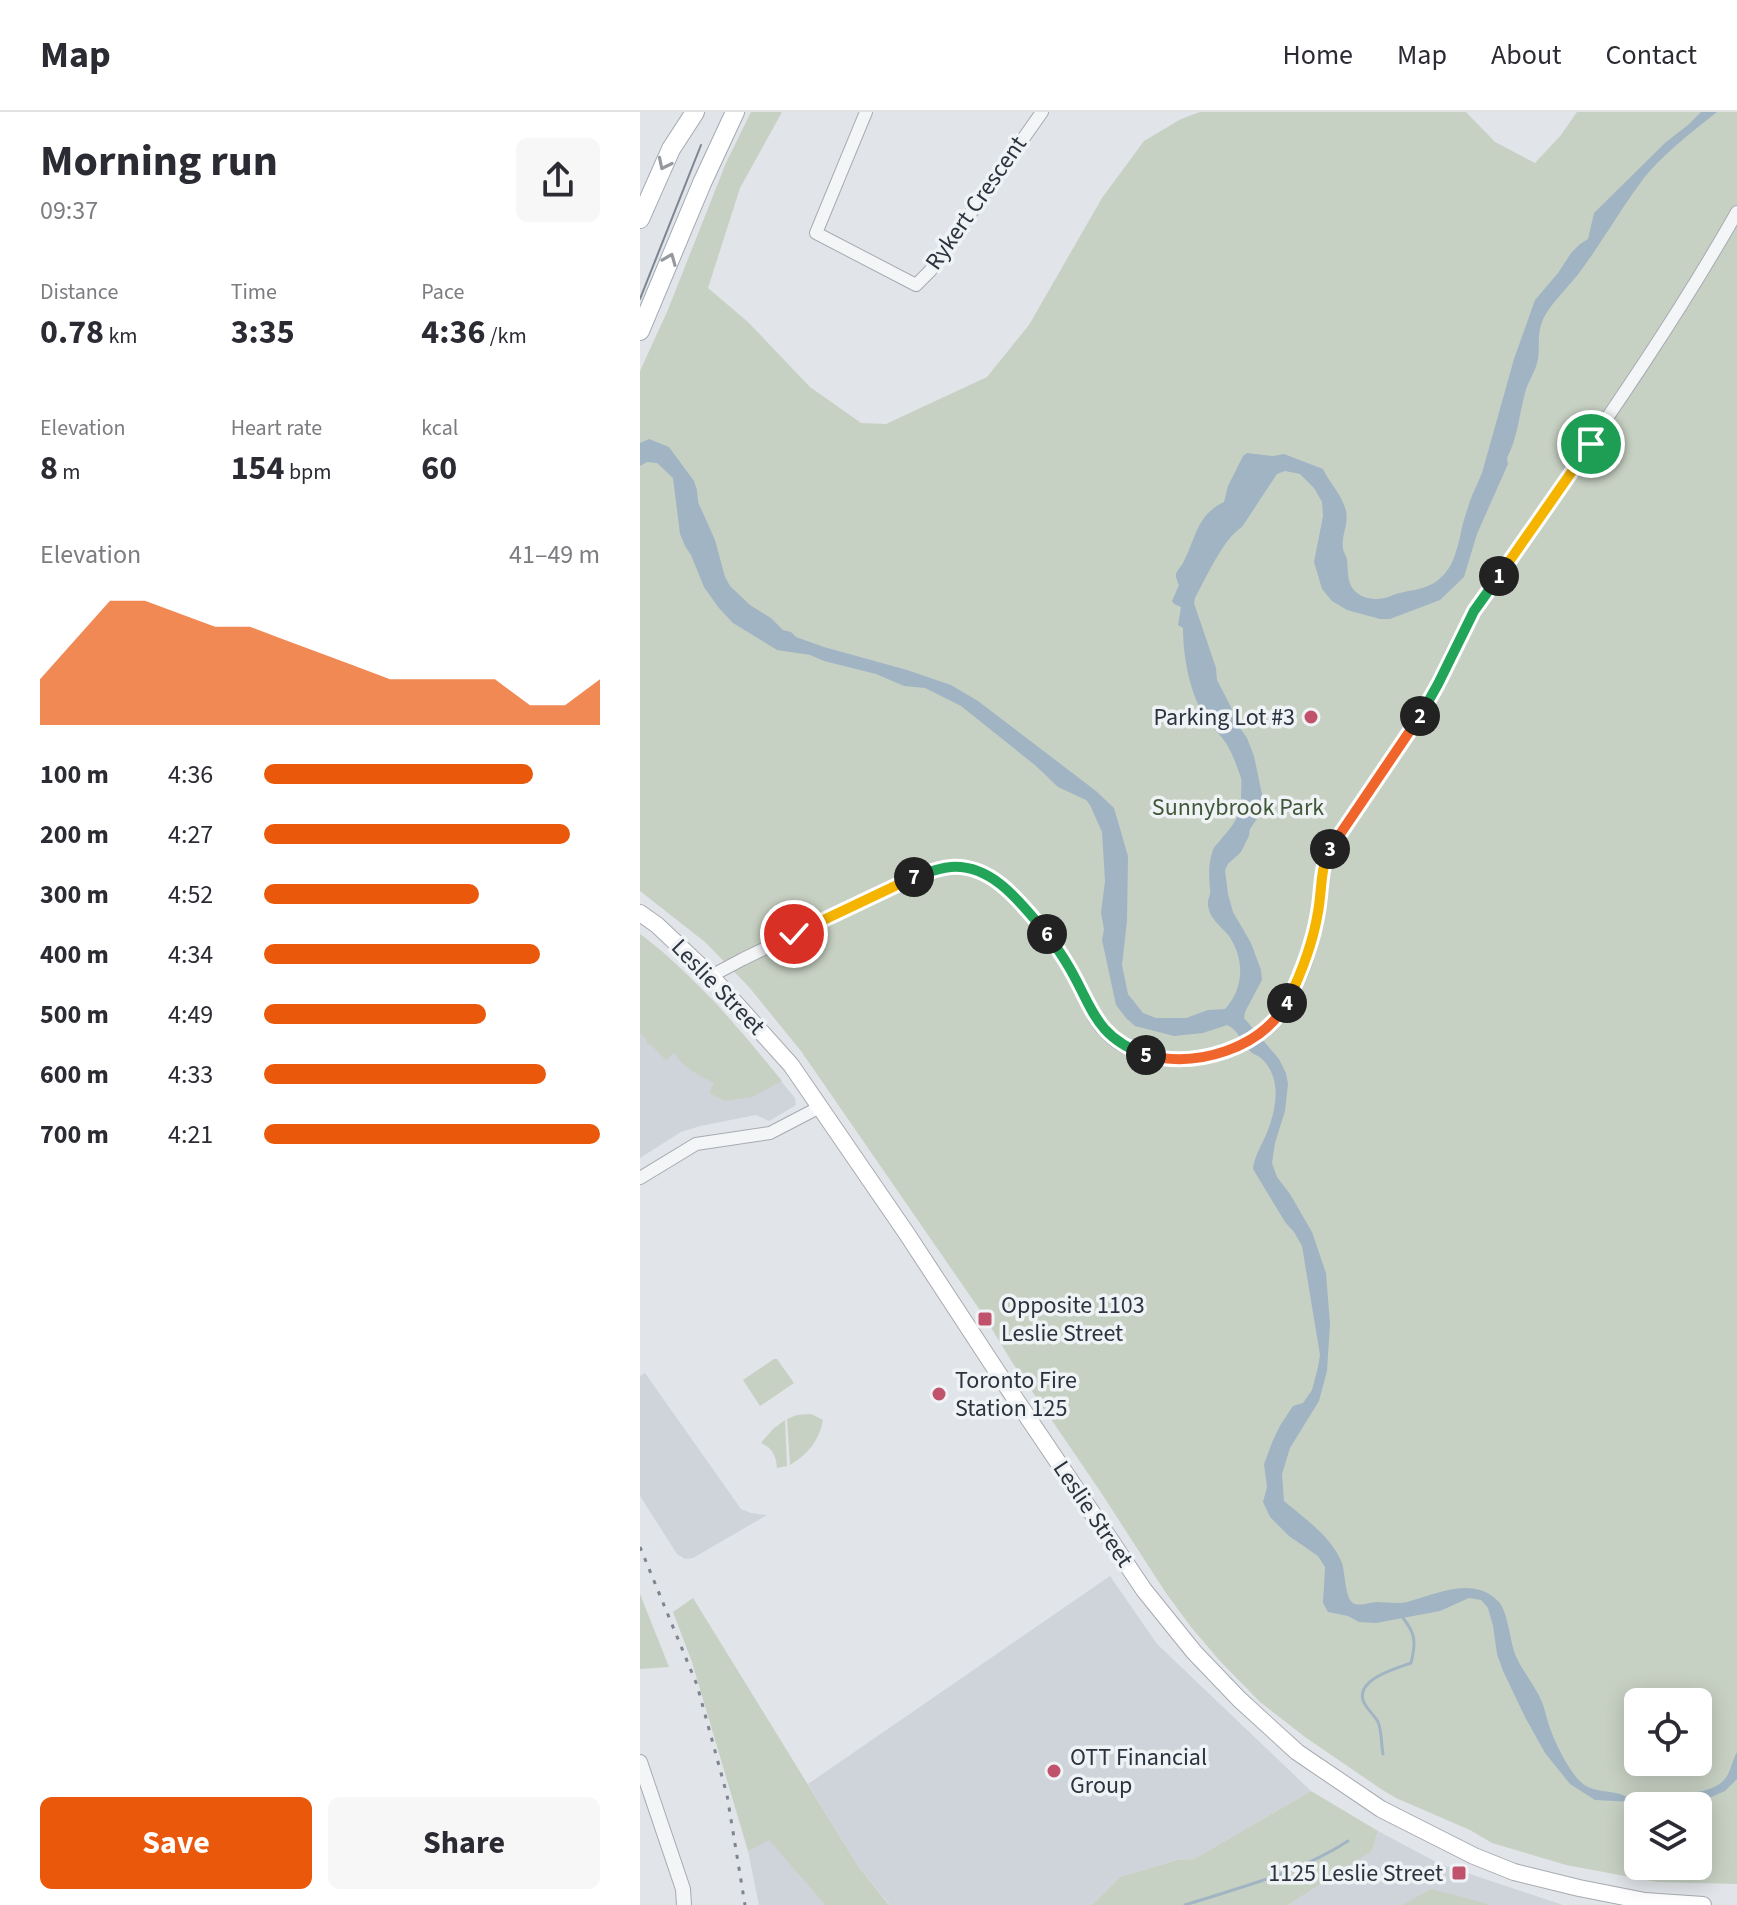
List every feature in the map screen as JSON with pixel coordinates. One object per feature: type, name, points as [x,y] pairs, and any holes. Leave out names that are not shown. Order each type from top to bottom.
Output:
[{"type":"main road","points":[[640,219],[671,149],[695,112]]},
{"type":"main road","points":[[640,331],[735,112]]},
{"type":"main road","name":"Leslie Street","points":[[640,913],[711,976],[791,1065],[1144,1590],[1194,1652],[1239,1699],[1297,1752],[1381,1809],[1474,1856],[1514,1872],[1579,1888],[1641,1901],[1703,1905]]},
{"type":"street","name":"Rykert Crescent","points":[[866,112],[816,233],[916,285],[930,271],[1042,112]]},
{"type":"street","points":[[711,976],[905,881],[944,868],[962,867],[991,877],[1030,914],[1069,967],[1099,1024],[1121,1044],[1143,1054],[1190,1059],[1226,1052],[1258,1034],[1282,1012],[1296,984],[1319,911],[1325,859],[1331,847],[1420,716],[1474,611],[1625,393],[1688,296],[1737,212]]},
{"type":"street","points":[[640,1178],[696,1144],[770,1133],[820,1107]]},
{"type":"street","points":[[640,1762],[683,1889],[684,1905]]},
{"type":"shaded area","points":[[640,934],[717,1004],[795,1098],[796,1105],[769,1121],[756,1115],[681,1132],[640,1158]]},
{"type":"shaded area","points":[[645,1373],[741,1509],[767,1515],[693,1558],[685,1559],[677,1554],[640,1496],[640,1376]]},
{"type":"shaded area","points":[[1110,1576],[1157,1644],[1311,1791],[1194,1859],[1177,1860],[1120,1877],[1092,1905],[890,1905],[858,1866],[808,1784]]},
{"type":"shaded area","points":[[1378,1831],[1440,1864],[1563,1905],[1288,1905],[1372,1851]]},
{"type":"shaded area","points":[[769,1839],[825,1905],[759,1905],[748,1851]]},
{"type":"green space","name":"Sunnybrook Park","points":[[751,112],[782,112],[740,188],[708,288],[748,322],[810,387],[861,423],[886,424],[987,377],[1029,325],[1102,198],[1144,141],[1181,119],[1200,112],[1466,112],[1495,142],[1535,163],[1577,112],[1737,112],[1737,1884],[1646,1880],[1712,1880],[1712,1792],[1624,1792],[1624,1876],[1566,1865],[1492,1843],[1470,1830],[1396,1798],[1305,1737],[1260,1702],[1220,1661],[1166,1593],[984,1316],[801,1051],[749,987],[705,942],[640,891],[640,371],[667,312],[726,163]]},
{"type":"green space","points":[[640,934],[698,985],[782,1081],[752,1097],[725,1101],[709,1093],[714,1083],[687,1067],[674,1053],[666,1060],[647,1044],[640,1033]]},
{"type":"green space","points":[[774,1359],[794,1383],[760,1406],[743,1380]]},
{"type":"green space","points":[[811,1414],[823,1420],[819,1434],[807,1451],[790,1465],[787,1419]]},
{"type":"green space","points":[[785,1420],[787,1466],[777,1468],[773,1453],[761,1443]]},
{"type":"green space","points":[[640,1594],[669,1667],[640,1669]]},
{"type":"green space","points":[[693,1598],[858,1866],[889,1905],[825,1905],[769,1840],[748,1851],[692,1662],[673,1612]]},
{"type":"green space","points":[[1311,1791],[1378,1831],[1372,1851],[1288,1905],[1092,1905],[1120,1877],[1177,1860],[1194,1859]]},
{"type":"green space","points":[[1431,1889],[1488,1904],[1488,1905],[1402,1905]]},
{"type":"water","points":[[1701,112],[1717,112],[1669,151],[1644,178],[1582,269],[1545,315],[1537,363],[1525,393],[1508,464],[1477,534],[1464,577],[1440,600],[1390,619],[1347,610],[1332,601],[1322,589],[1314,562],[1323,516],[1322,502],[1300,474],[1285,471],[1277,474],[1242,527],[1222,549],[1194,603],[1216,668],[1217,680],[1254,756],[1263,799],[1259,816],[1241,852],[1225,870],[1233,912],[1251,943],[1261,970],[1262,980],[1244,1018],[1279,1059],[1288,1084],[1285,1111],[1272,1163],[1277,1177],[1312,1232],[1326,1273],[1330,1324],[1327,1371],[1319,1401],[1290,1448],[1282,1474],[1284,1501],[1331,1544],[1342,1563],[1347,1591],[1353,1603],[1404,1603],[1442,1591],[1467,1588],[1478,1589],[1499,1602],[1515,1654],[1539,1696],[1551,1732],[1572,1772],[1587,1786],[1624,1796],[1624,1802],[1595,1800],[1570,1784],[1545,1753],[1503,1671],[1488,1608],[1481,1600],[1469,1598],[1440,1611],[1376,1623],[1359,1622],[1328,1612],[1323,1603],[1325,1567],[1318,1556],[1289,1536],[1270,1517],[1263,1502],[1267,1487],[1264,1464],[1281,1424],[1293,1406],[1303,1403],[1312,1390],[1320,1355],[1302,1246],[1253,1169],[1273,1116],[1276,1096],[1273,1076],[1262,1059],[1251,1052],[1235,1030],[1227,1025],[1203,1033],[1174,1036],[1135,1026],[1116,1005],[1102,940],[1105,881],[1102,832],[1090,805],[1058,787],[961,706],[925,688],[904,686],[876,674],[810,655],[777,650],[733,623],[704,587],[680,534],[673,478],[657,463],[647,462],[640,466],[640,443],[649,439],[669,447],[694,481],[698,502],[715,540],[725,577],[750,605],[796,637],[951,685],[978,701],[1114,808],[1128,856],[1127,921],[1122,965],[1128,994],[1143,1013],[1156,1018],[1186,1018],[1208,1010],[1225,1009],[1239,983],[1240,964],[1229,936],[1210,912],[1209,867],[1214,848],[1239,814],[1241,780],[1229,748],[1207,721],[1196,700],[1186,664],[1183,628],[1178,625],[1181,607],[1172,601],[1179,585],[1176,573],[1198,528],[1215,507],[1224,502],[1228,486],[1243,456],[1247,453],[1284,454],[1323,469],[1342,500],[1347,516],[1343,549],[1350,582],[1357,593],[1372,599],[1383,598],[1434,583],[1449,568],[1454,557],[1535,300],[1571,253],[1588,239],[1594,213],[1666,142]]},
{"type":"water","points":[[1737,1752],[1737,1779],[1725,1791],[1712,1797],[1712,1792],[1695,1792],[1719,1784],[1727,1776]]},
{"type":"waterway","points":[[1383,1754],[1379,1726],[1364,1703],[1363,1693],[1372,1680],[1411,1663],[1414,1639],[1403,1618]]},
{"type":"waterway","points":[[1185,1905],[1290,1871],[1348,1841]]},
{"type":"tram line","points":[[640,299],[701,145]]},
{"type":"railway","points":[[640,1547],[697,1685],[727,1795],[745,1905]]},
{"type":"place","name":"Parking Lot #3","points":[[1311,717]]},
{"type":"place","name":"Opposite 1103 Leslie Street","points":[[985,1319]]},
{"type":"place","name":"Toronto Fire Station 125","points":[[939,1394]]},
{"type":"place","name":"OTT Financial Group","points":[[1054,1771]]},
{"type":"place","name":"1125 Leslie Street","points":[[1459,1873]]},
{"type":"route","points":[[794,934],[932,871],[962,867],[980,871],[1001,885],[1048,935],[1099,1024],[1121,1044],[1143,1054],[1177,1059],[1202,1057],[1236,1048],[1264,1030],[1282,1012],[1307,956],[1319,911],[1325,859],[1331,847],[1420,716],[1474,611],[1591,444]]}]
